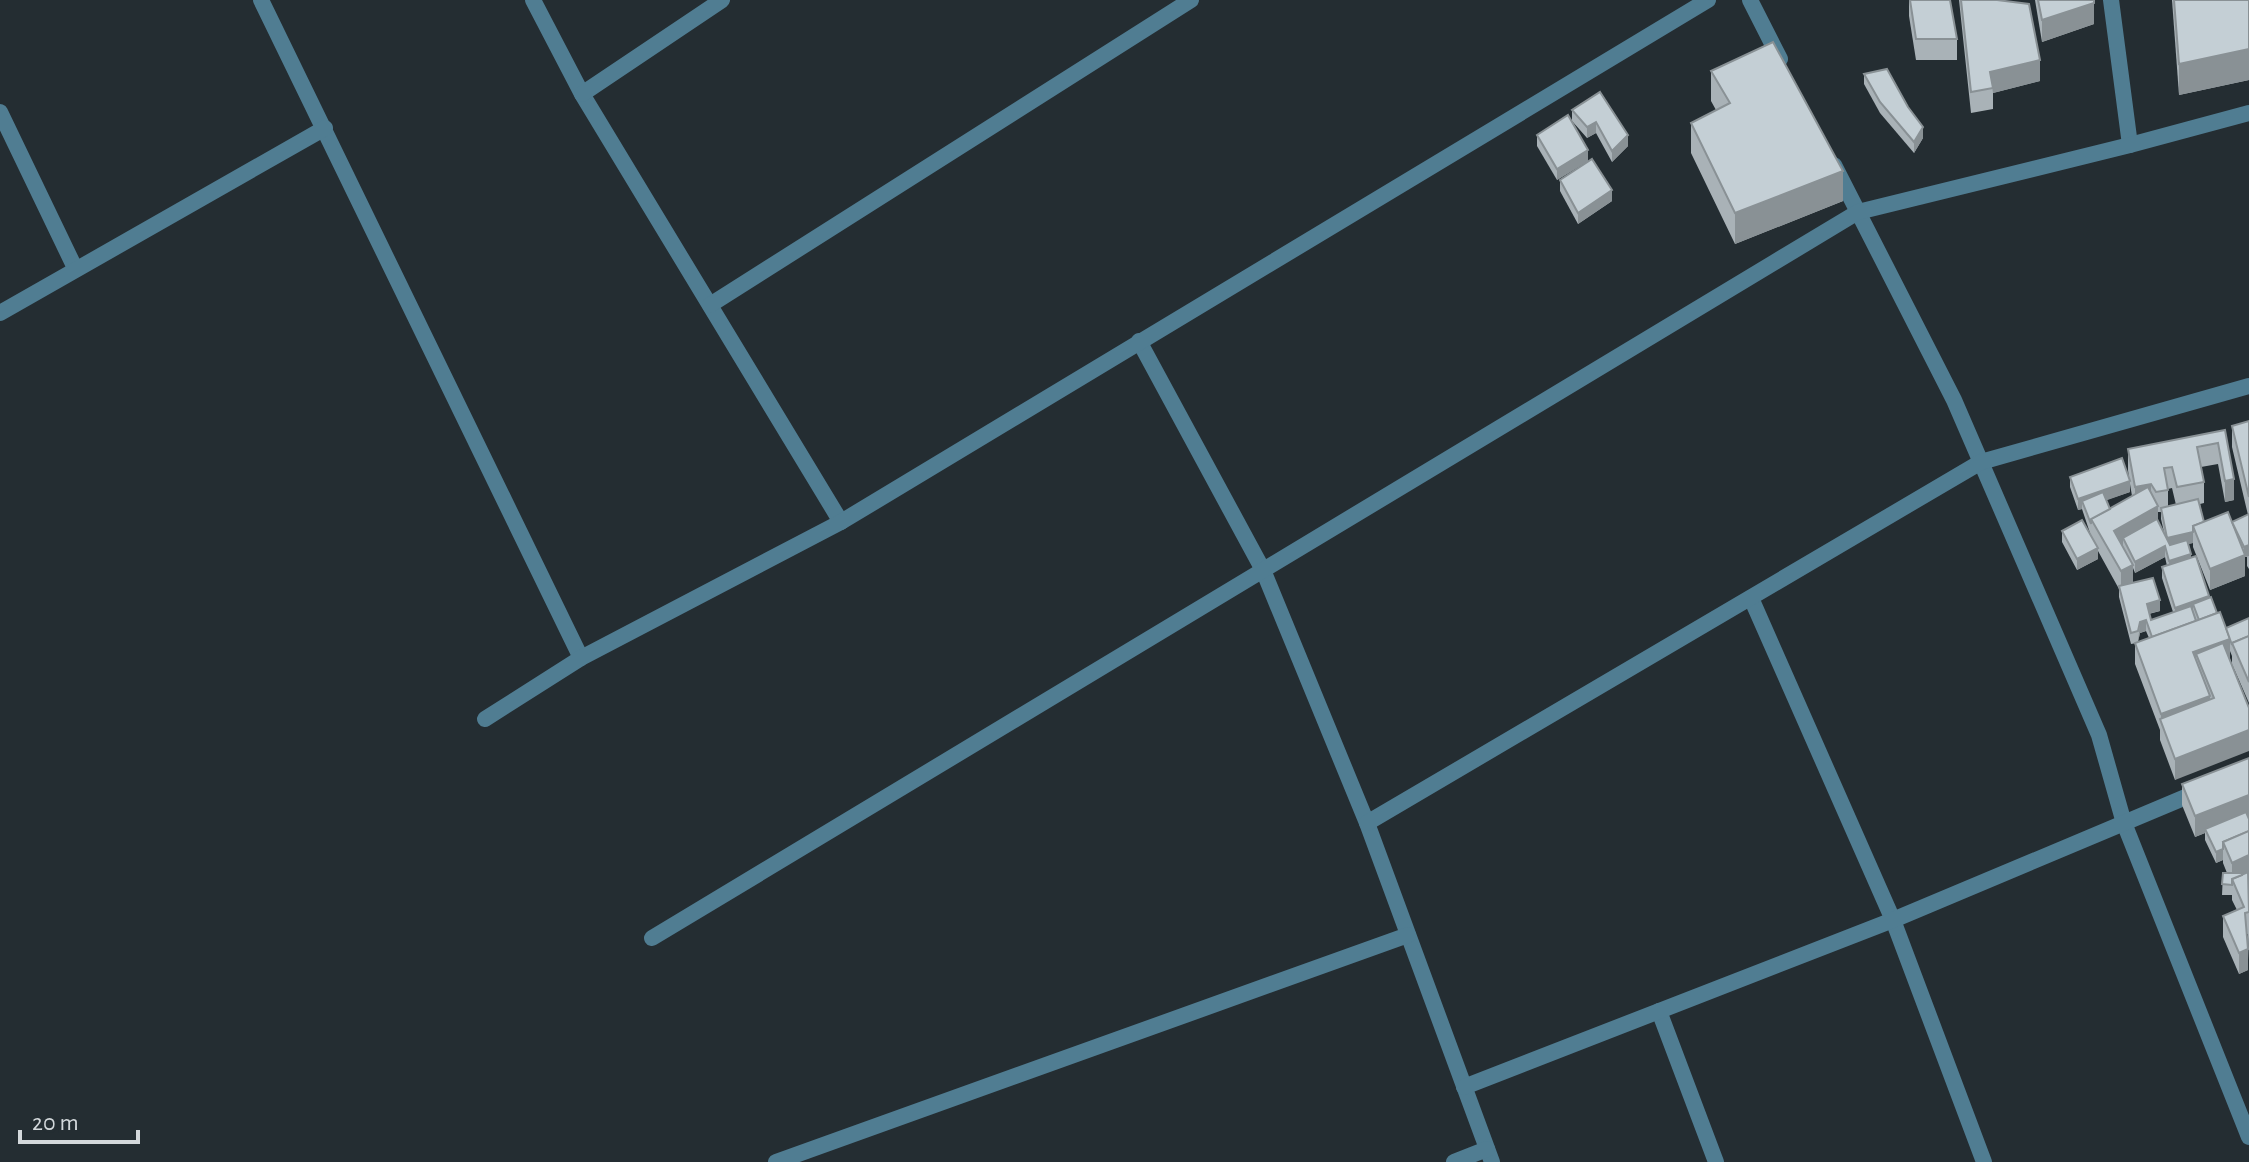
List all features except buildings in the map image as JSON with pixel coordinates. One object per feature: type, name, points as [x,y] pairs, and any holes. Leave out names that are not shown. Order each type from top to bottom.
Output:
[{"type":"street","points":[[261,0],[581,658]]},
{"type":"street","points":[[533,0],[582,94],[841,522]]},
{"type":"street","points":[[582,94],[722,0]]},
{"type":"street","points":[[710,305],[1191,0]]},
{"type":"street","points":[[485,719],[581,658],[841,522],[1708,0]]},
{"type":"street","points":[[1750,0],[1786,70]]},
{"type":"street","points":[[2111,0],[2130,145]]},
{"type":"street","points":[[0,112],[75,268]]},
{"type":"street","points":[[652,938],[1858,212],[2249,113]]},
{"type":"street","points":[[0,313],[325,128]]},
{"type":"street","points":[[1829,155],[1954,400],[2099,735],[2124,823],[2249,1137]]},
{"type":"street","points":[[1139,341],[1263,570],[1367,823],[1490,1156],[1454,1162]]},
{"type":"street","points":[[1367,823],[1981,462],[2249,386]]},
{"type":"street","points":[[1751,598],[1893,920],[1984,1162]]},
{"type":"street","points":[[1464,1087],[1893,920],[2221,781]]},
{"type":"street","points":[[776,1162],[1408,935]]},
{"type":"street","points":[[1659,1011],[1716,1162]]}]
